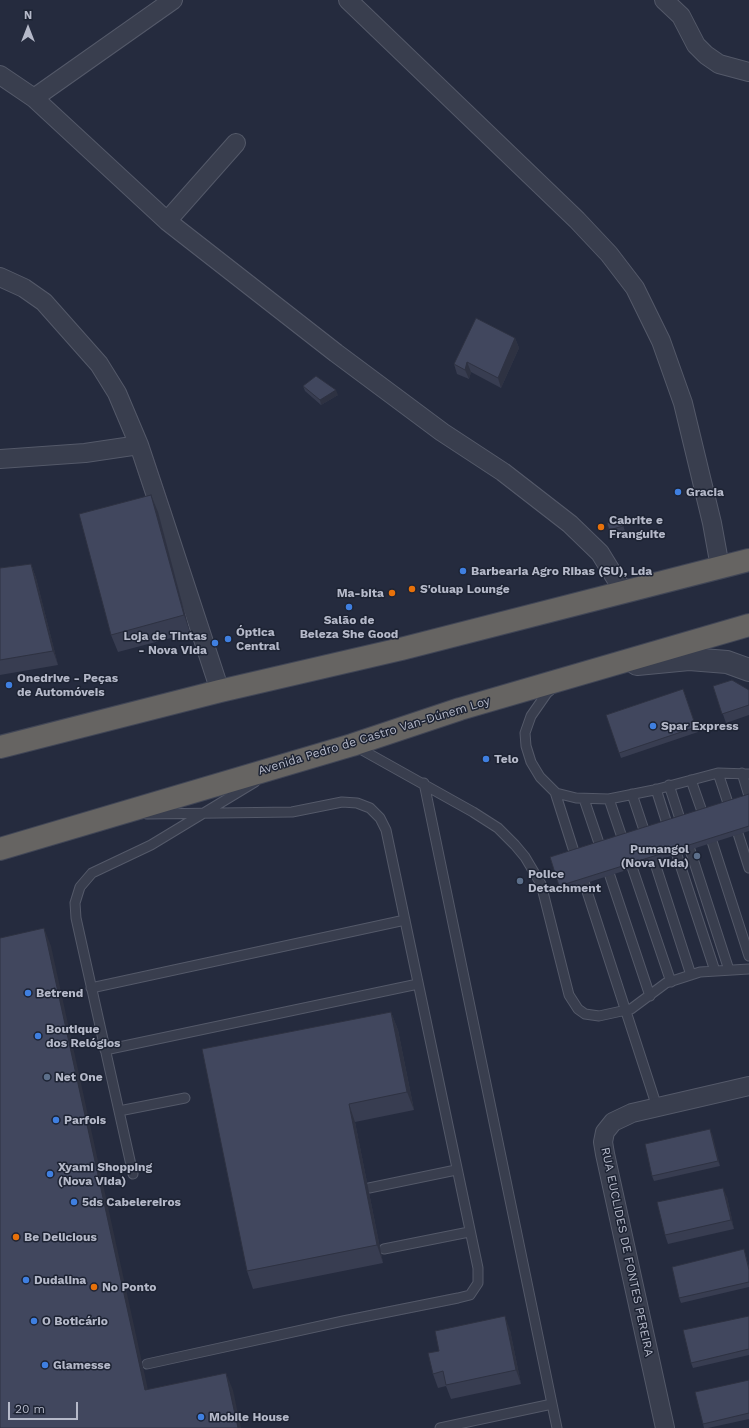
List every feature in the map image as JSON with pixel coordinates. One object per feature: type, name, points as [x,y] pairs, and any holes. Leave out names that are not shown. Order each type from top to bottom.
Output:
[{"type":"highway","points":[[0,747],[749,560]]},
{"type":"highway","name":"Avenida Pedro de Castro Van-Dúnem Loy","points":[[0,849],[26,843],[352,745],[460,709],[749,625]]},
{"type":"highway","points":[[0,844],[10,845],[26,843]]},
{"type":"street","points":[[34,98],[173,0]]},
{"type":"street","points":[[348,0],[577,220],[609,254],[635,288],[661,342],[683,403],[712,523],[720,567]]},
{"type":"street","points":[[664,0],[681,16],[696,44],[706,55],[719,64],[749,72]]},
{"type":"street","points":[[0,76],[34,98],[167,221],[336,353],[442,432],[503,472],[570,524],[600,553],[624,592]]},
{"type":"street","points":[[167,221],[236,143]]},
{"type":"street","points":[[0,277],[24,288],[44,302],[94,359],[117,393],[139,445],[220,691]]},
{"type":"street","points":[[0,459],[85,453],[139,445]]},
{"type":"street","points":[[569,677],[650,661],[689,659],[727,662],[749,670]]},
{"type":"street","name":"RUA EUCLIDES DE FONTES PEREIRA","points":[[665,1428],[603,1142],[606,1132],[613,1122],[627,1115],[749,1086]]},
{"type":"lane","points":[[569,677],[547,694],[531,716],[525,733],[526,746],[531,762],[540,777],[555,792],[627,1010],[657,1107]]},
{"type":"lane","points":[[352,745],[424,783],[498,828],[525,857],[541,884],[569,996],[578,1009],[585,1014],[599,1016],[627,1010],[650,996],[666,983],[700,972],[749,969]]},
{"type":"lane","points":[[133,1174],[76,918],[75,903],[80,887],[92,873],[151,845],[286,764]]},
{"type":"lane","points":[[555,792],[584,799],[609,798],[656,789],[718,773],[745,773],[749,796]]},
{"type":"lane","points":[[718,773],[749,868]]},
{"type":"lane","points":[[691,780],[749,956]]},
{"type":"lane","points":[[424,783],[557,1428]]},
{"type":"lane","points":[[670,785],[729,970]]},
{"type":"lane","points":[[656,789],[715,971]]},
{"type":"lane","points":[[632,794],[691,975]]},
{"type":"lane","points":[[609,798],[671,982]]},
{"type":"lane","points":[[584,799],[650,996]]},
{"type":"lane","points":[[124,814],[292,812],[342,802],[357,803],[370,808],[380,818],[386,830],[469,1232],[478,1268],[478,1283],[470,1295],[148,1364]]},
{"type":"lane","points":[[91,988],[405,920]]},
{"type":"lane","points":[[106,1050],[418,984]]},
{"type":"lane","points":[[119,1111],[185,1098]]},
{"type":"lane","points":[[369,1188],[456,1170]]},
{"type":"lane","points":[[384,1249],[469,1232]]},
{"type":"lane","points":[[440,1428],[552,1404]]},
{"type":"building","points":[[476,318],[515,338],[498,378],[467,362],[465,370],[454,364]]},
{"type":"building","points":[[316,376],[336,390],[320,400],[303,386]]},
{"type":"building","points":[[151,495],[184,615],[111,635],[79,514]]},
{"type":"building","points":[[621,519],[623,526],[609,530],[607,523]]},
{"type":"building","points":[[31,564],[53,651],[0,660],[0,568]]},
{"type":"building","points":[[732,680],[749,690],[749,705],[722,714],[713,686]]},
{"type":"building","name":"Spar Express","points":[[683,689],[696,727],[619,753],[606,715]]},
{"type":"building","points":[[749,794],[749,826],[559,886],[550,857]]},
{"type":"building","name":"Xyami Shopping (Nova Vida)","points":[[44,928],[145,1390],[226,1373],[238,1428],[0,1428],[0,938]]},
{"type":"building","points":[[391,1012],[407,1092],[349,1104],[377,1245],[247,1271],[202,1049]]},
{"type":"building","points":[[710,1129],[718,1161],[652,1176],[645,1144]]},
{"type":"building","points":[[723,1188],[731,1220],[665,1235],[657,1202]]},
{"type":"building","points":[[744,1249],[749,1270],[749,1282],[679,1298],[672,1267]]},
{"type":"building","points":[[505,1316],[516,1370],[446,1385],[443,1371],[433,1374],[428,1353],[439,1351],[435,1331]]},
{"type":"building","points":[[749,1316],[749,1349],[691,1363],[683,1330]]},
{"type":"building","points":[[749,1380],[749,1413],[703,1424],[695,1392]]},
{"type":"place","name":"Gracia","points":[[678,492]]},
{"type":"place","name":"Cabrite e Franguite","points":[[601,527]]},
{"type":"place","name":"Barbearia Agro Ribas (SU), Lda","points":[[463,571]]},
{"type":"place","name":"S'oluap Lounge","points":[[412,589]]},
{"type":"place","name":"Ma-bita","points":[[392,593]]},
{"type":"place","name":"Salão de Beleza She Good","points":[[349,607]]},
{"type":"place","name":"Óptica Central","points":[[228,639]]},
{"type":"place","name":"Loja de Tintas - Nova Vida","points":[[215,643]]},
{"type":"place","name":"Onedrive - Peças de Automóveis","points":[[9,685]]},
{"type":"place","name":"Spar Express","points":[[653,726]]},
{"type":"place","name":"Telo","points":[[486,759]]},
{"type":"place","name":"Pumangol (Nova Vida)","points":[[697,856]]},
{"type":"place","name":"Police Detachment","points":[[520,881]]},
{"type":"place","name":"Betrend","points":[[28,993]]},
{"type":"place","name":"Boutique dos Relógios","points":[[38,1036]]},
{"type":"place","name":"Net One","points":[[47,1077]]},
{"type":"place","name":"Parfois","points":[[56,1120]]},
{"type":"place","name":"Xyami Shopping (Nova Vida)","points":[[50,1174]]},
{"type":"place","name":"5ds Cabelereiros","points":[[74,1202]]},
{"type":"place","name":"Be Delicious","points":[[16,1237]]},
{"type":"place","name":"Dudalina","points":[[26,1280]]},
{"type":"place","name":"No Ponto","points":[[94,1287]]},
{"type":"place","name":"O Boticário","points":[[34,1321]]},
{"type":"place","name":"Glamesse","points":[[45,1365]]},
{"type":"place","name":"Mobile House","points":[[201,1417]]}]
